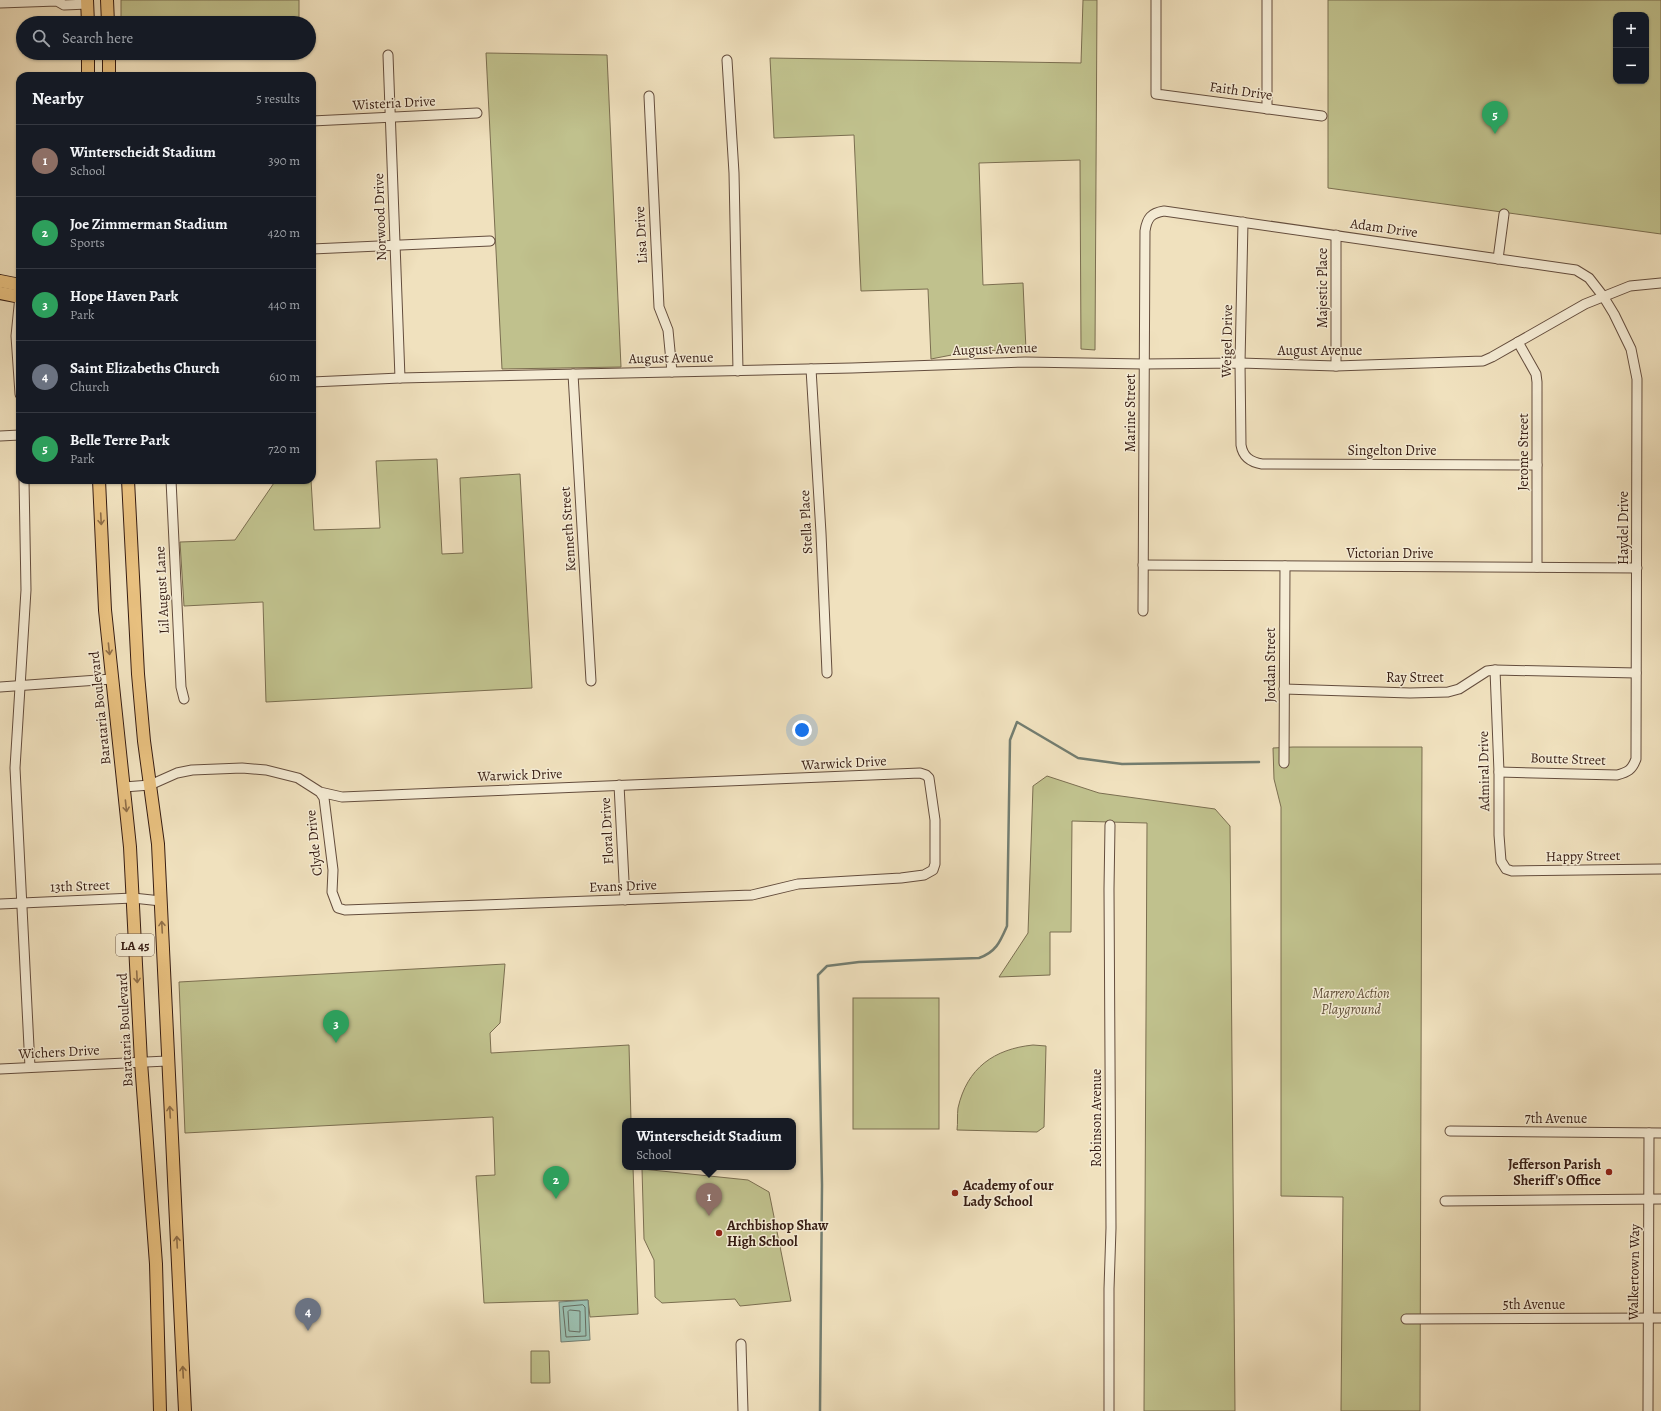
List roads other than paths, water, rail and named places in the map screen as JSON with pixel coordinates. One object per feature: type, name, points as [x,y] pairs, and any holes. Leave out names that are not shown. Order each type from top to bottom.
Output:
[{"type":"main road","points":[[107,0],[108,16]]},
{"type":"main road","points":[[88,2],[88,16]]},
{"type":"main road","points":[[88,60],[88,72]]},
{"type":"main road","points":[[109,60],[110,72]]},
{"type":"main road","points":[[0,281],[16,283]]},
{"type":"main road","points":[[0,293],[16,295]]},
{"type":"main road","name":"Barataria Boulevard","points":[[99,484],[105,610],[130,847],[141,1062],[156,1264],[160,1411]]},
{"type":"main road","name":"LA 45","points":[[128,484],[138,674],[158,844],[185,1411]]},
{"type":"street","name":"Faith Drive","points":[[1156,0],[1156,94],[1322,116]]},
{"type":"street","points":[[1267,0],[1267,109]]},
{"type":"street","points":[[0,3],[57,1],[64,5],[88,2]]},
{"type":"street","name":"Norwood Drive","points":[[388,55],[400,378]]},
{"type":"street","points":[[727,60],[734,173],[738,371]]},
{"type":"street","name":"Lisa Drive","points":[[649,96],[659,307],[668,330],[672,372]]},
{"type":"street","name":"Wisteria Drive","points":[[316,121],[477,113]]},
{"type":"street","name":"Adam Drive","points":[[1150,216],[1156,212],[1164,211],[1576,270],[1590,278],[1604,296]]},
{"type":"street","points":[[1498,259],[1504,214]]},
{"type":"street","name":"Marine Street","points":[[1143,612],[1145,231],[1150,216]]},
{"type":"street","name":"Weigel Drive","points":[[1243,222],[1240,363],[1241,445],[1243,453],[1247,459]]},
{"type":"street","name":"Majestic Place","points":[[1336,235],[1336,366]]},
{"type":"street","points":[[316,249],[490,241]]},
{"type":"street","name":"August Avenue","points":[[316,382],[400,378],[738,371],[1025,362],[1144,364],[1240,363],[1336,366],[1482,361],[1492,357],[1585,304],[1630,286],[1661,284]]},
{"type":"street","name":"Haydel Drive","points":[[1604,296],[1631,349],[1637,379],[1637,750],[1634,767]]},
{"type":"street","name":"Jerome Street","points":[[1518,342],[1536,374],[1537,382],[1537,567]]},
{"type":"street","name":"Stella Place","points":[[811,369],[821,533],[827,673]]},
{"type":"street","name":"Kenneth Street","points":[[573,374],[591,681]]},
{"type":"street","points":[[0,436],[16,435]]},
{"type":"street","name":"Singelton Drive","points":[[1247,459],[1255,463],[1262,464],[1537,464]]},
{"type":"street","points":[[24,484],[26,590],[15,768],[23,903],[30,1067]]},
{"type":"street","name":"Lil August Lane","points":[[171,484],[181,687],[184,699]]},
{"type":"street","name":"Victorian Drive","points":[[1143,565],[1638,568]]},
{"type":"street","name":"Jordan Street","points":[[1284,763],[1285,566]]},
{"type":"street","name":"Ray Street","points":[[1284,689],[1410,693],[1448,692],[1459,689],[1487,671],[1495,670],[1636,673]]},
{"type":"street","name":"Admiral Drive","points":[[1495,670],[1500,848],[1501,861],[1506,870]]},
{"type":"street","points":[[0,687],[112,679]]},
{"type":"street","name":"Boutte Street","points":[[1499,772],[1617,775],[1628,772],[1634,767]]},
{"type":"street","name":"Warwick Drive","points":[[124,787],[150,785],[177,773],[192,770],[242,768],[266,770],[298,778],[320,792],[342,797],[618,785],[786,780],[920,773],[929,778],[935,820],[935,864],[933,870],[924,875]]},
{"type":"street","name":"Floral Drive","points":[[618,785],[625,900]]},
{"type":"street","name":"Clyde Drive","points":[[320,792],[324,798],[332,870],[332,892]]},
{"type":"street","name":"Robinson Avenue","points":[[1109,1411],[1109,1289],[1111,1228],[1110,825]]},
{"type":"street","name":"Happy Street","points":[[1506,870],[1661,869]]},
{"type":"street","name":"Evans Drive","points":[[332,892],[338,908],[345,910],[752,895],[798,884],[901,878],[924,875]]},
{"type":"street","name":"13th Street","points":[[0,904],[133,898],[161,901]]},
{"type":"street","name":"Wichers Drive","points":[[0,1069],[168,1061]]},
{"type":"street","name":"7th Avenue","points":[[1450,1131],[1661,1132]]},
{"type":"street","name":"Walkertown Way","points":[[1648,1411],[1649,1133]]},
{"type":"street","points":[[1445,1201],[1661,1199]]},
{"type":"street","name":"5th Avenue","points":[[1406,1319],[1661,1318]]},
{"type":"street","points":[[741,1344],[742,1411]]},
{"type":"water","points":[[588,1300],[590,1340],[561,1342],[559,1302]]},
{"type":"waterway","points":[[820,1411],[822,1185],[818,975],[827,966],[859,962],[979,958],[990,953],[997,946],[1007,926],[1010,740],[1017,722],[1078,758],[1122,764],[1259,762]]},
{"type":"place","name":"Belle Terre Park","points":[[1495,134]]},
{"type":"place","name":"Hope Haven Park","points":[[336,1043]]},
{"type":"place","name":"Jefferson Parish Sheriff's Office","points":[[1609,1172]]},
{"type":"place","name":"Academy of our Lady School","points":[[955,1193]]},
{"type":"place","name":"Joe Zimmerman Stadium","points":[[556,1199]]},
{"type":"place","name":"Winterscheidt Stadium","points":[[709,1216]]},
{"type":"place","name":"Archbishop Shaw High School","points":[[719,1233]]},
{"type":"place","name":"Saint Elizabeths Church","points":[[308,1331]]},
{"type":"park label","name":"Marrero Action Playground","points":[[1351,1002]]}]
